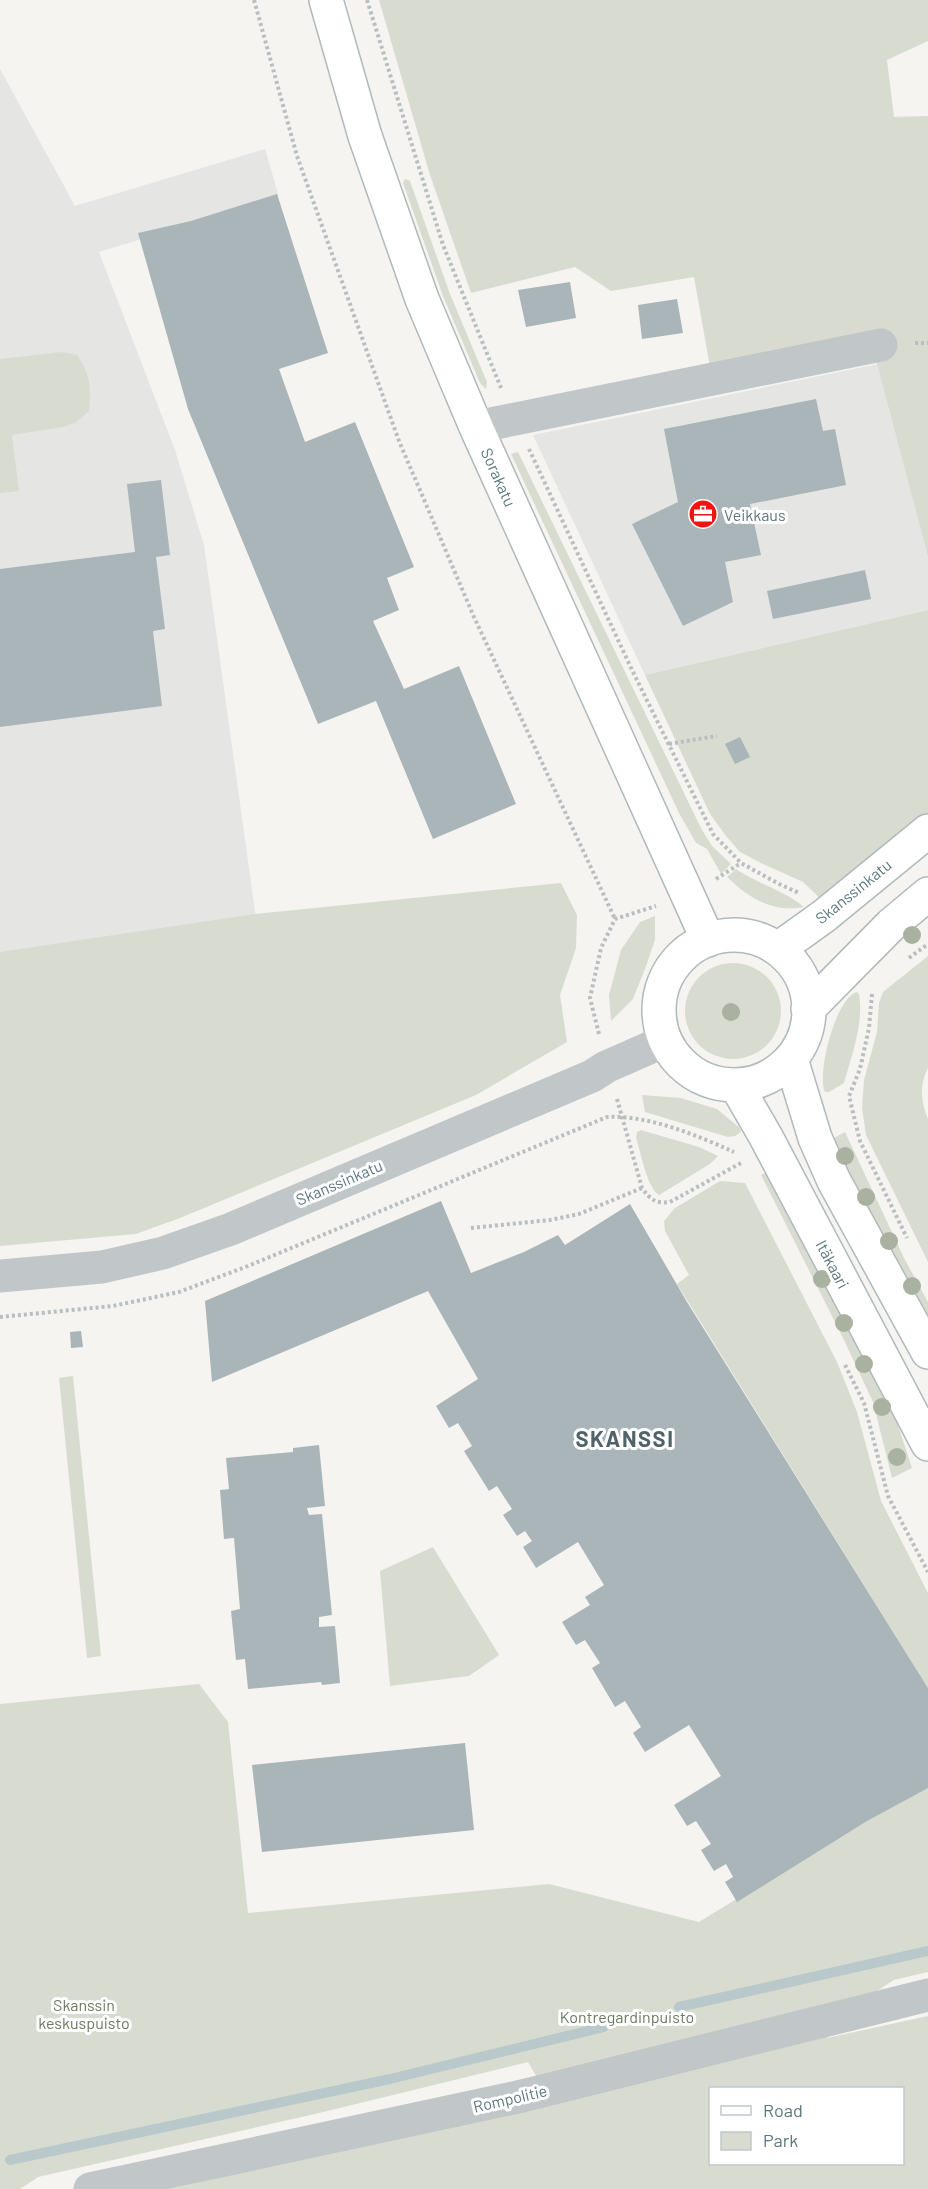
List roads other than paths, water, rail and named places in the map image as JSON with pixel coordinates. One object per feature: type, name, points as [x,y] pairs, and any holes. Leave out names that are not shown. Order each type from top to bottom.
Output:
[{"type":"street","name":"Sorakatu","points":[[326,0],[368,147],[422,299],[476,427],[708,940]]},
{"type":"street","points":[[476,427],[881,345]]},
{"type":"street","name":"Skanssinkatu","points":[[778,950],[824,916],[928,831]]},
{"type":"street","points":[[808,1009],[891,925],[928,894]]},
{"type":"street","points":[[726,936],[744,936],[762,940],[778,950],[791,961],[806,992],[808,1009],[805,1036],[791,1059],[780,1070],[766,1078],[736,1086],[703,1079],[689,1071],[676,1059],[665,1041],[658,1014],[663,983],[671,969],[694,946],[726,936]]},
{"type":"street","name":"Skanssinkatu","points":[[0,1276],[102,1267],[163,1253],[231,1229],[592,1076],[606,1067],[665,1041]]},
{"type":"street","points":[[791,1059],[815,1138],[834,1180],[928,1352]]},
{"type":"street","name":"Itäkaari","points":[[736,1086],[766,1137],[928,1444]]},
{"type":"street","name":"Rompolitie","points":[[90,2189],[522,2096],[928,1995]]},
{"type":"waterway","points":[[679,2007],[928,1951]]},
{"type":"waterway","points":[[10,2160],[390,2079],[604,2027]]},
{"type":"place","name":"Veikkaus","points":[[703,514]]},
{"type":"district","name":"SKANSSI","points":[[625,1438]]},
{"type":"park label","name":"Skanssin keskuspuisto","points":[[84,2013]]},
{"type":"park label","name":"Kontregardinpuisto","points":[[627,2016]]}]
